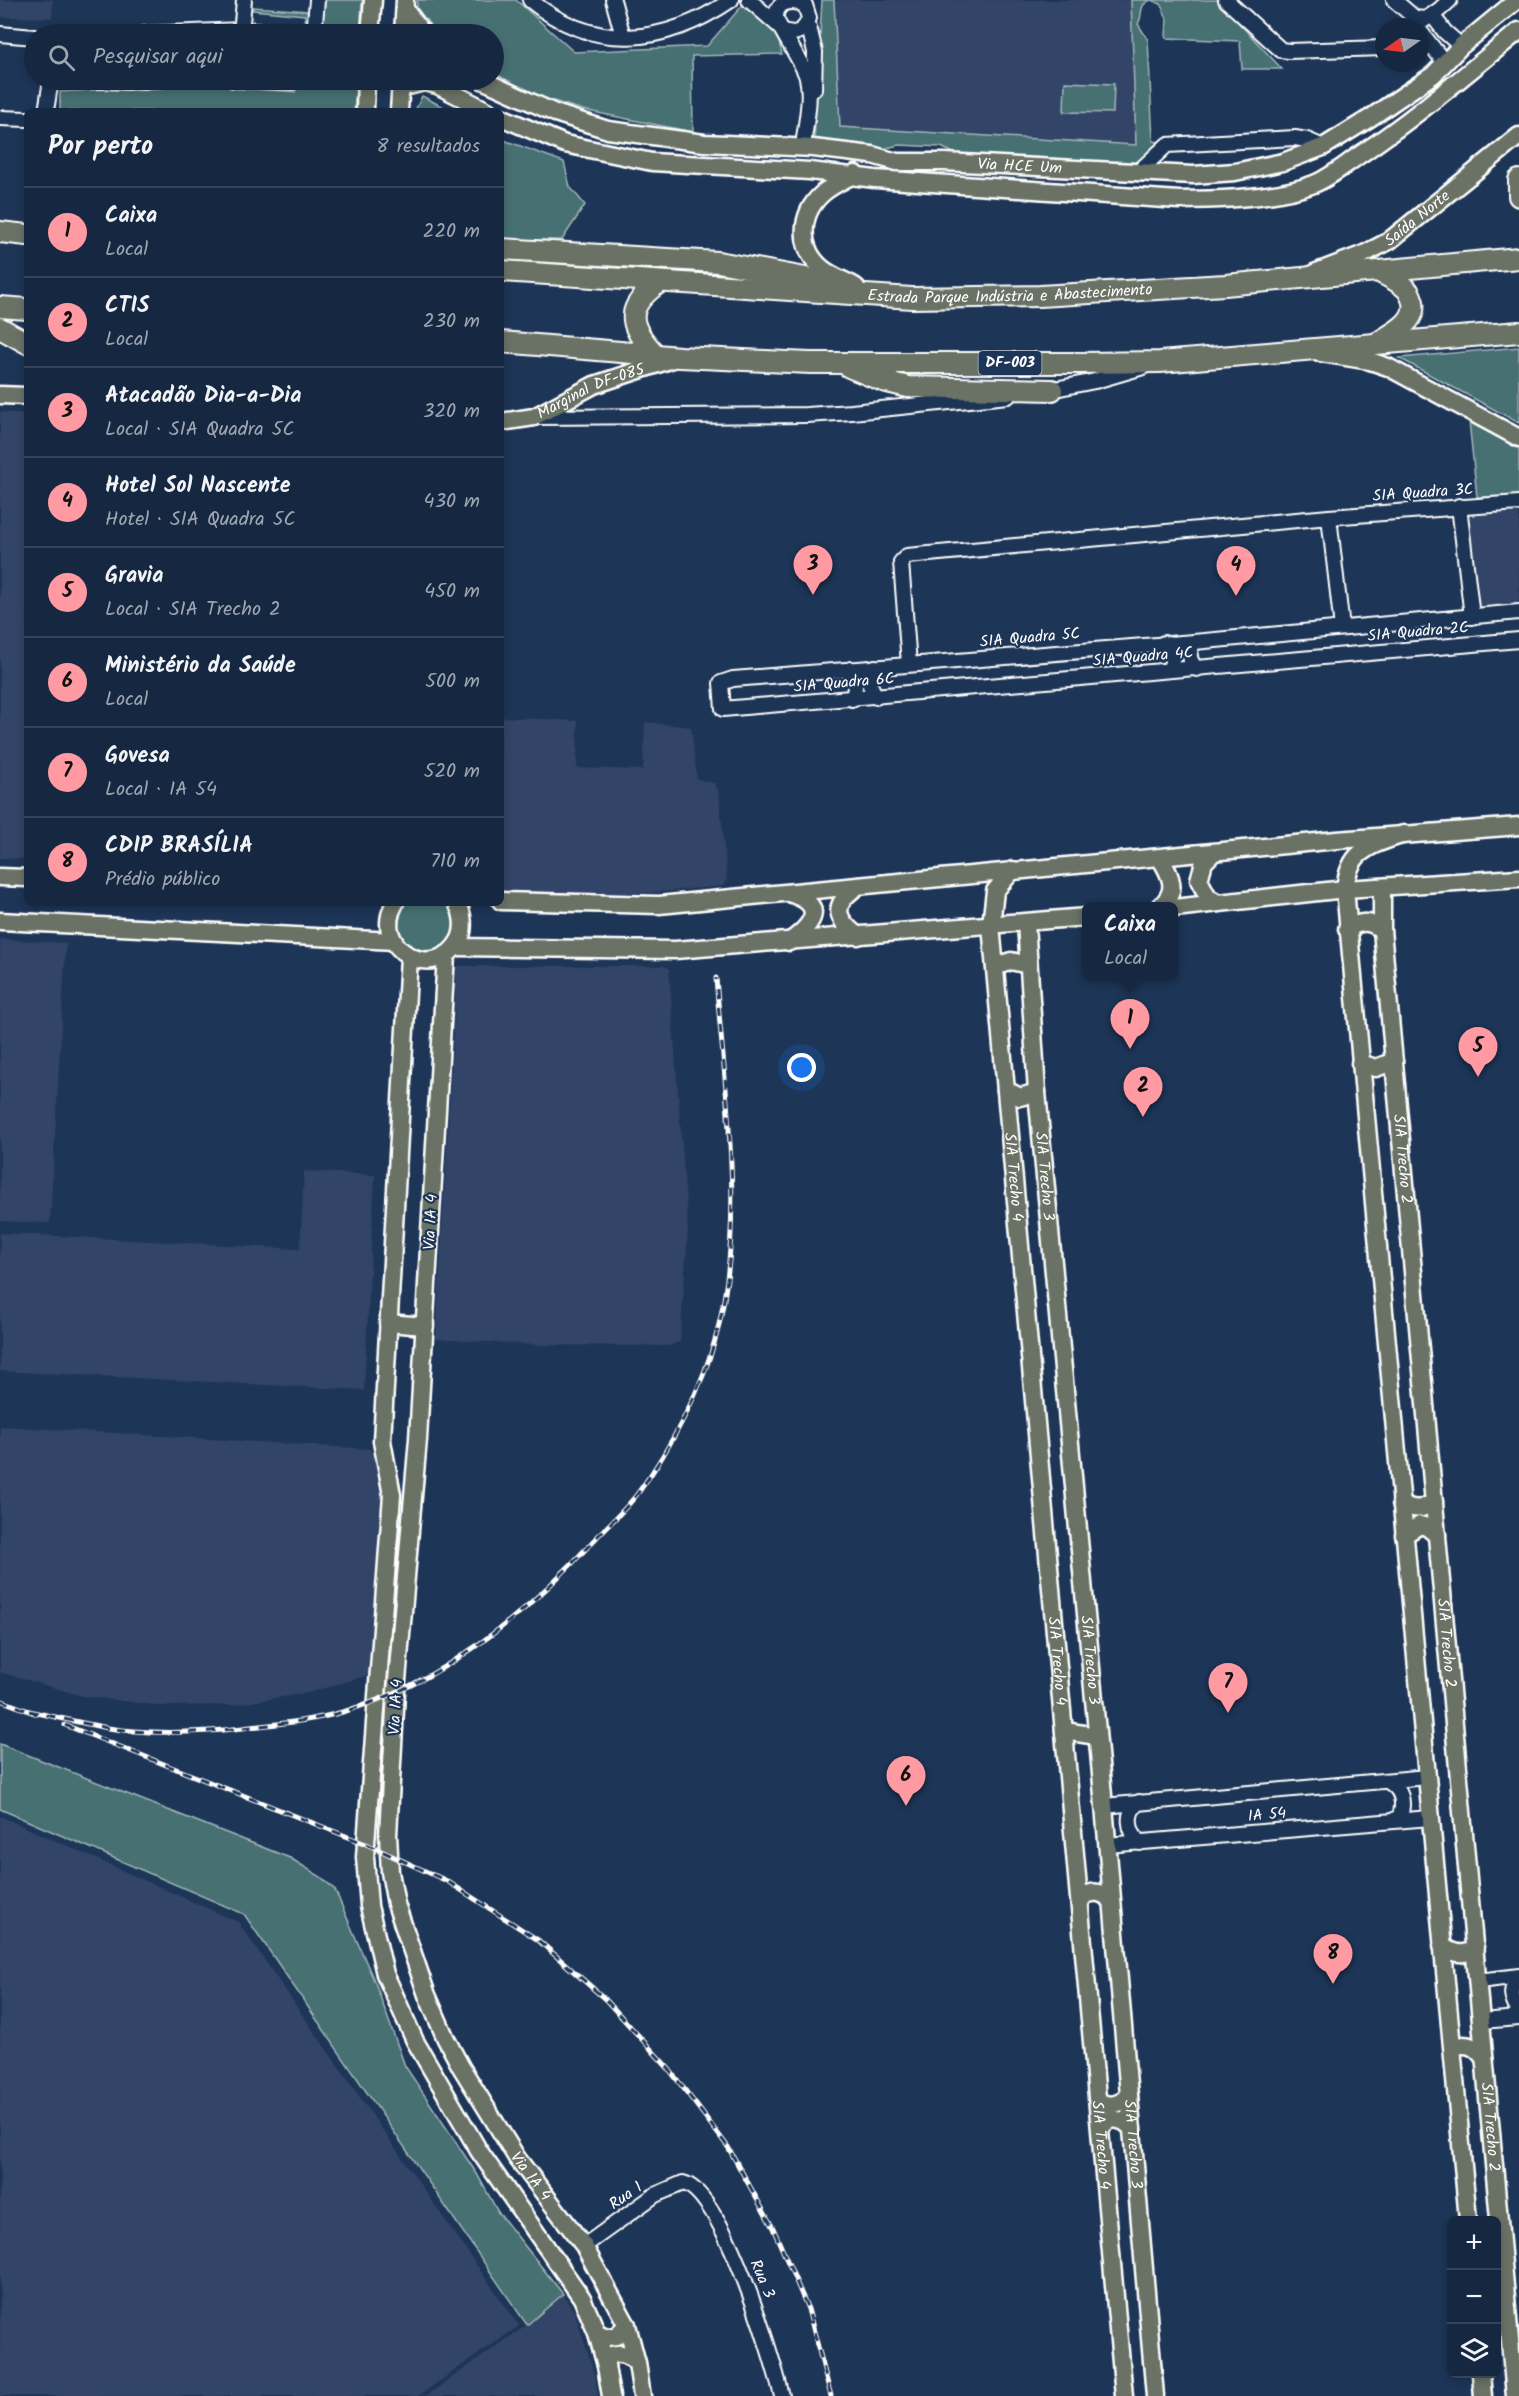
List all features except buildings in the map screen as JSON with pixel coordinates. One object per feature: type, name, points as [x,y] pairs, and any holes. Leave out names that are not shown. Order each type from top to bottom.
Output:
[{"type":"highway","points":[[1519,180],[1519,196]]},
{"type":"highway","points":[[0,232],[24,235]]},
{"type":"highway","points":[[504,249],[718,262],[912,298]]},
{"type":"highway","name":"Estrada Parque Indústria e Abastecimento","points":[[504,271],[912,298],[1069,296],[1225,285],[1519,258]]},
{"type":"highway","points":[[1375,344],[1402,327],[1413,315],[1411,294],[1403,285],[1378,271]]},
{"type":"highway","points":[[654,353],[634,327],[633,313],[638,300],[660,282]]},
{"type":"highway","points":[[0,307],[24,309]]},
{"type":"highway","points":[[0,328],[24,341]]},
{"type":"highway","name":"DF-003","points":[[504,342],[654,353],[680,357],[838,363],[1160,362],[1519,332]]},
{"type":"highway","points":[[838,363],[883,381],[908,387],[1052,390]]},
{"type":"main road","points":[[371,24],[373,0]]},
{"type":"main road","name":"Via HCE Um","points":[[504,90],[555,113],[608,130],[704,143],[860,153],[897,162],[944,162],[1193,175],[1235,172],[1283,162],[1323,147],[1432,75],[1461,46],[1517,0]]},
{"type":"main road","points":[[404,24],[405,4]]},
{"type":"main road","points":[[405,4],[417,24]]},
{"type":"main road","points":[[504,118],[566,144],[624,158],[695,166],[810,171],[935,183],[1179,201],[1227,200],[1314,184],[1387,137],[1519,31]]},
{"type":"main road","points":[[367,90],[370,108]]},
{"type":"main road","points":[[395,108],[399,90]]},
{"type":"main road","points":[[443,90],[482,108]]},
{"type":"main road","points":[[1400,96],[1392,112],[1398,123],[1403,124]]},
{"type":"main road","points":[[1370,118],[1380,126],[1387,137]]},
{"type":"main road","name":"Saída Norte","points":[[1302,278],[1364,254],[1389,241],[1519,136]]},
{"type":"main road","points":[[624,158],[670,157],[674,147],[672,139]]},
{"type":"main road","points":[[695,166],[690,161],[689,154],[692,149],[704,143]]},
{"type":"main road","points":[[856,287],[819,265],[806,244],[804,233],[805,221],[811,206],[824,192],[852,176],[862,167],[860,153]]},
{"type":"main road","points":[[935,183],[932,176],[933,168],[944,162]]},
{"type":"main road","points":[[1303,350],[1370,361],[1388,367],[1519,438]]},
{"type":"main road","name":"Marginal DF-085","points":[[504,422],[534,417],[594,385],[680,357]]},
{"type":"main road","points":[[0,395],[24,396]]},
{"type":"main road","points":[[504,901],[658,905],[1404,834],[1516,830]]},
{"type":"main road","points":[[1404,834],[1368,847],[1358,854],[1350,864],[1345,889],[1468,2216]]},
{"type":"main road","points":[[1213,853],[1204,862],[1199,880],[1208,897],[1218,903]]},
{"type":"main road","points":[[1160,858],[1172,879],[1173,889],[1170,897],[1164,902]]},
{"type":"main road","name":"SIA Trecho 4","points":[[1013,870],[995,891],[991,925],[1124,2396]]},
{"type":"main road","points":[[1178,907],[1345,889],[1382,888],[1515,875]]},
{"type":"main road","points":[[0,877],[24,878]]},
{"type":"main road","points":[[858,886],[842,899],[839,914],[842,922],[858,936]]},
{"type":"main road","name":"SIA Trecho 2","points":[[1382,888],[1382,930],[1479,1981],[1496,2216]]},
{"type":"main road","points":[[785,892],[802,897],[813,910],[808,928],[788,942]]},
{"type":"main road","points":[[394,906],[389,920],[393,941],[409,957],[421,960],[434,960],[450,951],[675,950],[1082,917]]},
{"type":"main road","name":"Via 1A 4","points":[[458,906],[463,922],[461,936],[450,951],[418,1439],[396,1692],[388,1835],[390,1872],[396,1904],[427,1995],[446,2039],[469,2082],[518,2158],[584,2246],[627,2325],[637,2363],[642,2396]]},
{"type":"main road","points":[[0,921],[393,941]]},
{"type":"main road","points":[[1347,929],[1365,921],[1374,923],[1382,930]]},
{"type":"main road","name":"SIA Trecho 3","points":[[1026,922],[1037,1092],[1104,1806],[1155,2396]]},
{"type":"main road","name":"Via 1A 4","points":[[409,957],[382,1442],[392,1495],[365,1857],[369,1906],[385,1974],[415,2042],[479,2151],[582,2298],[597,2333],[611,2396]]},
{"type":"main road","points":[[995,967],[1011,961],[1028,965]]},
{"type":"main road","points":[[1360,1063],[1376,1068],[1394,1061]]},
{"type":"main road","points":[[1006,1090],[1020,1097],[1037,1092]]},
{"type":"main road","points":[[388,1323],[425,1326]]},
{"type":"main road","points":[[1401,1503],[1418,1509],[1434,1502]]},
{"type":"main road","points":[[1404,1535],[1420,1525],[1427,1527],[1437,1535]]},
{"type":"main road","points":[[1047,1534],[1062,1540],[1078,1532]]},
{"type":"main road","points":[[1050,1563],[1064,1556],[1080,1562]]},
{"type":"main road","points":[[1064,1731],[1097,1736]]},
{"type":"main road","points":[[1080,1903],[1083,1896],[1094,1892],[1100,1892],[1111,1900]]},
{"type":"main road","points":[[1443,1946],[1461,1954],[1475,1947]]},
{"type":"main road","points":[[1453,2048],[1466,2044],[1473,2046],[1484,2058]]},
{"type":"main road","points":[[1098,2100],[1106,2105],[1114,2105],[1129,2096]]},
{"type":"main road","points":[[1101,2129],[1113,2119],[1121,2119],[1132,2129]]},
{"type":"main road","points":[[479,2151],[496,2148],[504,2136]]},
{"type":"main road","points":[[495,2174],[501,2164],[518,2158]]},
{"type":"main road","points":[[1107,2192],[1138,2197]]},
{"type":"main road","name":"SIA Trecho 2","points":[[1500,2270],[1502,2302],[1515,2396]]},
{"type":"main road","points":[[597,2333],[607,2337],[616,2336],[627,2325]]},
{"type":"main road","points":[[606,2366],[609,2356],[620,2353],[637,2363]]},
{"type":"main road","points":[[1482,2378],[1484,2396]]},
{"type":"street","points":[[242,24],[244,0]]},
{"type":"street","points":[[315,24],[316,0]]},
{"type":"street","points":[[530,0],[561,22],[587,33],[623,36],[647,36],[676,28],[705,17],[731,0]]},
{"type":"street","points":[[749,0],[780,28],[798,56],[807,79],[808,148]]},
{"type":"street","points":[[808,148],[815,52],[809,21],[807,9],[801,3],[792,0],[781,2],[776,15],[780,28],[796,33],[801,31],[809,21],[816,0]]},
{"type":"street","points":[[1226,0],[1281,50],[1375,48]]},
{"type":"street","points":[[1394,0],[1415,18]]},
{"type":"street","points":[[1428,18],[1450,0]]},
{"type":"street","points":[[615,2],[623,36]]},
{"type":"street","points":[[1429,27],[1445,32],[1461,46]]},
{"type":"street","points":[[0,34],[24,36]]},
{"type":"street","points":[[1429,37],[1445,63]]},
{"type":"street","points":[[46,108],[49,90]]},
{"type":"street","points":[[0,118],[24,119]]},
{"type":"street","points":[[1138,172],[1167,145],[1296,138],[1323,147]]},
{"type":"street","points":[[534,417],[807,415],[994,398],[1052,390],[1095,381],[1160,362]]},
{"type":"street","name":"SIA Quadra 3C","points":[[1329,517],[1519,503]]},
{"type":"street","points":[[1459,506],[1473,617]]},
{"type":"street","points":[[909,664],[902,559],[907,556],[1329,517],[1342,628],[1519,612]]},
{"type":"street","points":[[1433,647],[1440,637],[1434,620]]},
{"type":"street","name":"SIA Quadra 5C","points":[[723,709],[721,683],[733,679],[1342,628]]},
{"type":"street","name":"SIA Quadra 2C","points":[[1321,658],[1519,640]]},
{"type":"street","points":[[1194,642],[1189,656],[1191,664],[1197,669]]},
{"type":"street","points":[[1164,643],[1173,656],[1169,670]]},
{"type":"street","name":"SIA Quadra 4C","points":[[968,689],[1321,658]]},
{"type":"street","points":[[875,667],[869,683],[876,697]]},
{"type":"street","points":[[851,669],[856,685],[856,692],[852,699]]},
{"type":"street","name":"SIA Quadra 6C","points":[[723,709],[968,689]]},
{"type":"street","name":"IA 54","points":[[1104,1806],[1427,1777]]},
{"type":"street","points":[[1388,1781],[1400,1792],[1402,1802],[1400,1816],[1393,1821]]},
{"type":"street","points":[[1139,1802],[1134,1806],[1130,1821],[1131,1831],[1140,1843]]},
{"type":"street","name":"IA 54","points":[[1107,1845],[1430,1818]]},
{"type":"street","points":[[1479,1981],[1519,1977]]},
{"type":"street","points":[[1519,1977],[1512,1991],[1513,2002],[1519,2012]]},
{"type":"street","points":[[1481,2021],[1519,2018]]},
{"type":"street","name":"Rua 1","points":[[584,2246],[655,2195],[683,2183],[690,2185]]},
{"type":"street","name":"Rua 3","points":[[690,2185],[699,2193],[732,2251],[758,2310],[782,2396]]},
{"type":"shaded area","points":[[0,0],[53,0],[52,18],[0,17]]},
{"type":"shaded area","points":[[834,0],[1131,0],[1136,145],[840,127]]},
{"type":"shaded area","points":[[0,412],[24,414],[24,859],[0,858]]},
{"type":"shaded area","points":[[1467,513],[1519,513],[1519,604],[1479,607]]},
{"type":"shaded area","points":[[504,717],[578,721],[577,768],[643,770],[645,722],[691,727],[697,779],[714,783],[719,792],[727,879],[723,886],[647,893],[504,894]]},
{"type":"shaded area","points":[[0,939],[66,943],[50,1223],[0,1221]]},
{"type":"shaded area","points":[[457,966],[665,966],[669,969],[688,1229],[680,1342],[668,1346],[539,1345],[436,1339]]},
{"type":"shaded area","points":[[304,1171],[375,1175],[364,1390],[0,1371],[0,1233],[300,1249]]},
{"type":"shaded area","points":[[0,1426],[370,1449],[384,1473],[369,1675],[308,1693],[233,1705],[162,1706],[82,1696],[0,1672]]},
{"type":"shaded area","points":[[0,1816],[238,1922],[519,2326],[418,2396],[0,2396]]},
{"type":"shaded area","points":[[563,2294],[575,2313],[595,2375],[598,2396],[426,2396],[527,2325]]},
{"type":"green space","points":[[320,0],[362,0],[361,24],[318,24]]},
{"type":"green space","points":[[417,0],[516,0],[574,52],[707,46],[747,0],[776,31],[782,54],[692,56],[693,132],[583,110],[534,95],[504,78],[504,24],[429,24],[417,8]]},
{"type":"green space","points":[[822,0],[834,0],[840,127],[1136,145],[1131,0],[1151,0],[1142,7],[1138,24],[1148,40],[1153,141],[1160,142],[1147,157],[1129,165],[960,156],[941,147],[899,145],[870,152],[814,142]]},
{"type":"green space","points":[[1151,0],[1217,0],[1282,69],[1242,69],[1240,41],[1166,38],[1167,19],[1161,4]]},
{"type":"green space","points":[[253,7],[308,11],[307,24],[304,24],[305,15],[253,10]]},
{"type":"green space","points":[[1065,82],[1114,84],[1113,113],[1064,112]]},
{"type":"green space","points":[[356,90],[354,108],[60,108],[60,92]]},
{"type":"green space","points":[[422,96],[445,108],[416,108]]},
{"type":"green space","points":[[504,140],[564,162],[570,187],[585,205],[562,240],[504,238]]},
{"type":"green space","points":[[1519,347],[1519,423],[1399,358]]},
{"type":"green space","points":[[1469,421],[1519,448],[1519,496],[1477,497]]},
{"type":"green space","points":[[402,906],[451,906],[456,923],[455,935],[440,950],[430,953],[416,951],[403,941],[400,934],[398,919]]},
{"type":"green space","points":[[0,1744],[290,1858],[321,1877],[335,1890],[376,1985],[405,2066],[477,2174],[498,2212],[563,2294],[527,2325],[244,1914],[0,1809]]},
{"type":"railway","points":[[29,1711],[108,1728],[142,1732],[226,1730],[281,1724],[346,1711],[417,1682],[482,1642],[542,1593],[623,1510],[638,1493],[662,1457],[695,1395],[711,1354],[726,1289],[732,1201],[731,1156],[716,978]]},
{"type":"railway","points":[[0,1700],[37,1714]]},
{"type":"railway","points":[[65,1725],[366,1844],[447,1881],[538,1940],[605,1999],[669,2069],[728,2147],[773,2228],[808,2309],[831,2396]]},
{"type":"place","name":"Atacadão Dia-a-Dia","points":[[813,595]]},
{"type":"place","name":"Hotel Sol Nascente","points":[[1236,596]]},
{"type":"place","name":"Caixa","points":[[1130,1049]]},
{"type":"place","name":"Gravia","points":[[1478,1077]]},
{"type":"place","name":"CTIS","points":[[1143,1117]]},
{"type":"place","name":"Govesa","points":[[1228,1713]]},
{"type":"place","name":"Ministério da Saúde","points":[[906,1806]]},
{"type":"place","name":"CDIP BRASÍLIA","points":[[1333,1984]]}]
